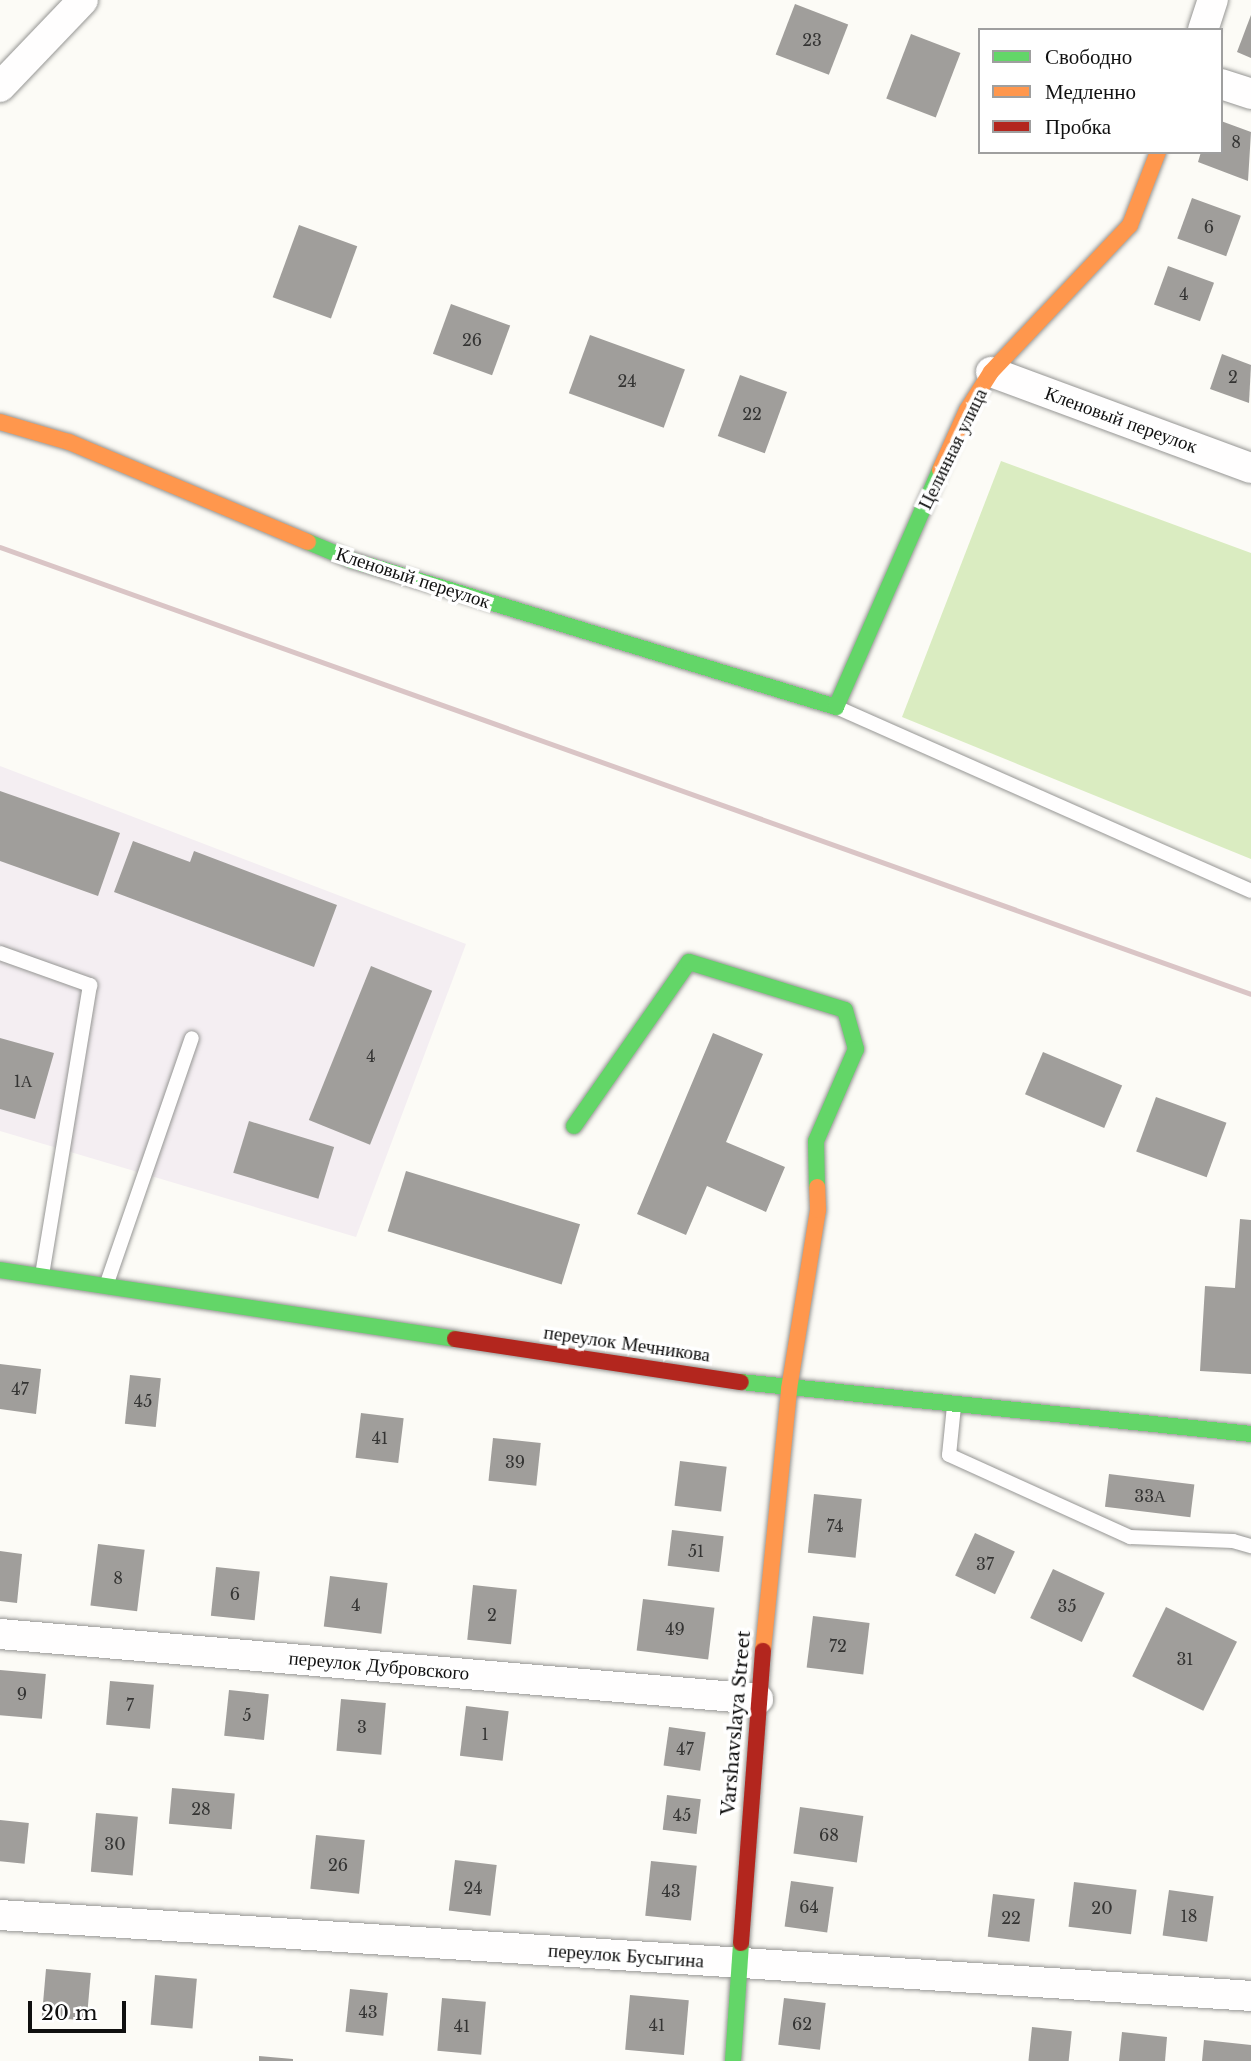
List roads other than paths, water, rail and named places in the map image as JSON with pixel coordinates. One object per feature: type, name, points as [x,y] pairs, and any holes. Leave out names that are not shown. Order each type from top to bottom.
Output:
[{"type":"street","points":[[0,87],[83,0]]},
{"type":"street","points":[[1204,28],[1213,0]]},
{"type":"street","points":[[1223,85],[1251,94]]},
{"type":"street","name":"Целинная улица","points":[[836,707],[967,410],[991,372],[1130,225],[1157,154]]},
{"type":"street","name":"Кленовый переулок","points":[[991,372],[1251,468]]},
{"type":"street","name":"Кленовый переулок","points":[[0,422],[69,442],[351,560],[836,707]]},
{"type":"street","name":"Varshavslaya Street","points":[[574,1126],[689,962],[845,1010],[856,1049],[817,1141],[818,1210],[789,1389],[758,1699],[733,2061]]},
{"type":"street","name":"переулок Мечникова","points":[[0,1270],[789,1389],[1251,1434]]},
{"type":"street","name":"переулок Дубровского","points":[[0,1634],[758,1699]]},
{"type":"street","name":"переулок Бусыгина","points":[[0,1915],[1251,1996]]},
{"type":"lane","points":[[836,707],[1251,891]]},
{"type":"lane","points":[[0,953],[90,985],[42,1277]]},
{"type":"lane","points":[[105,1287],[192,1038]]},
{"type":"lane","points":[[954,1405],[949,1455],[1130,1537],[1233,1541],[1251,1546]]},
{"type":"railway","points":[[0,547],[1251,994]]}]
